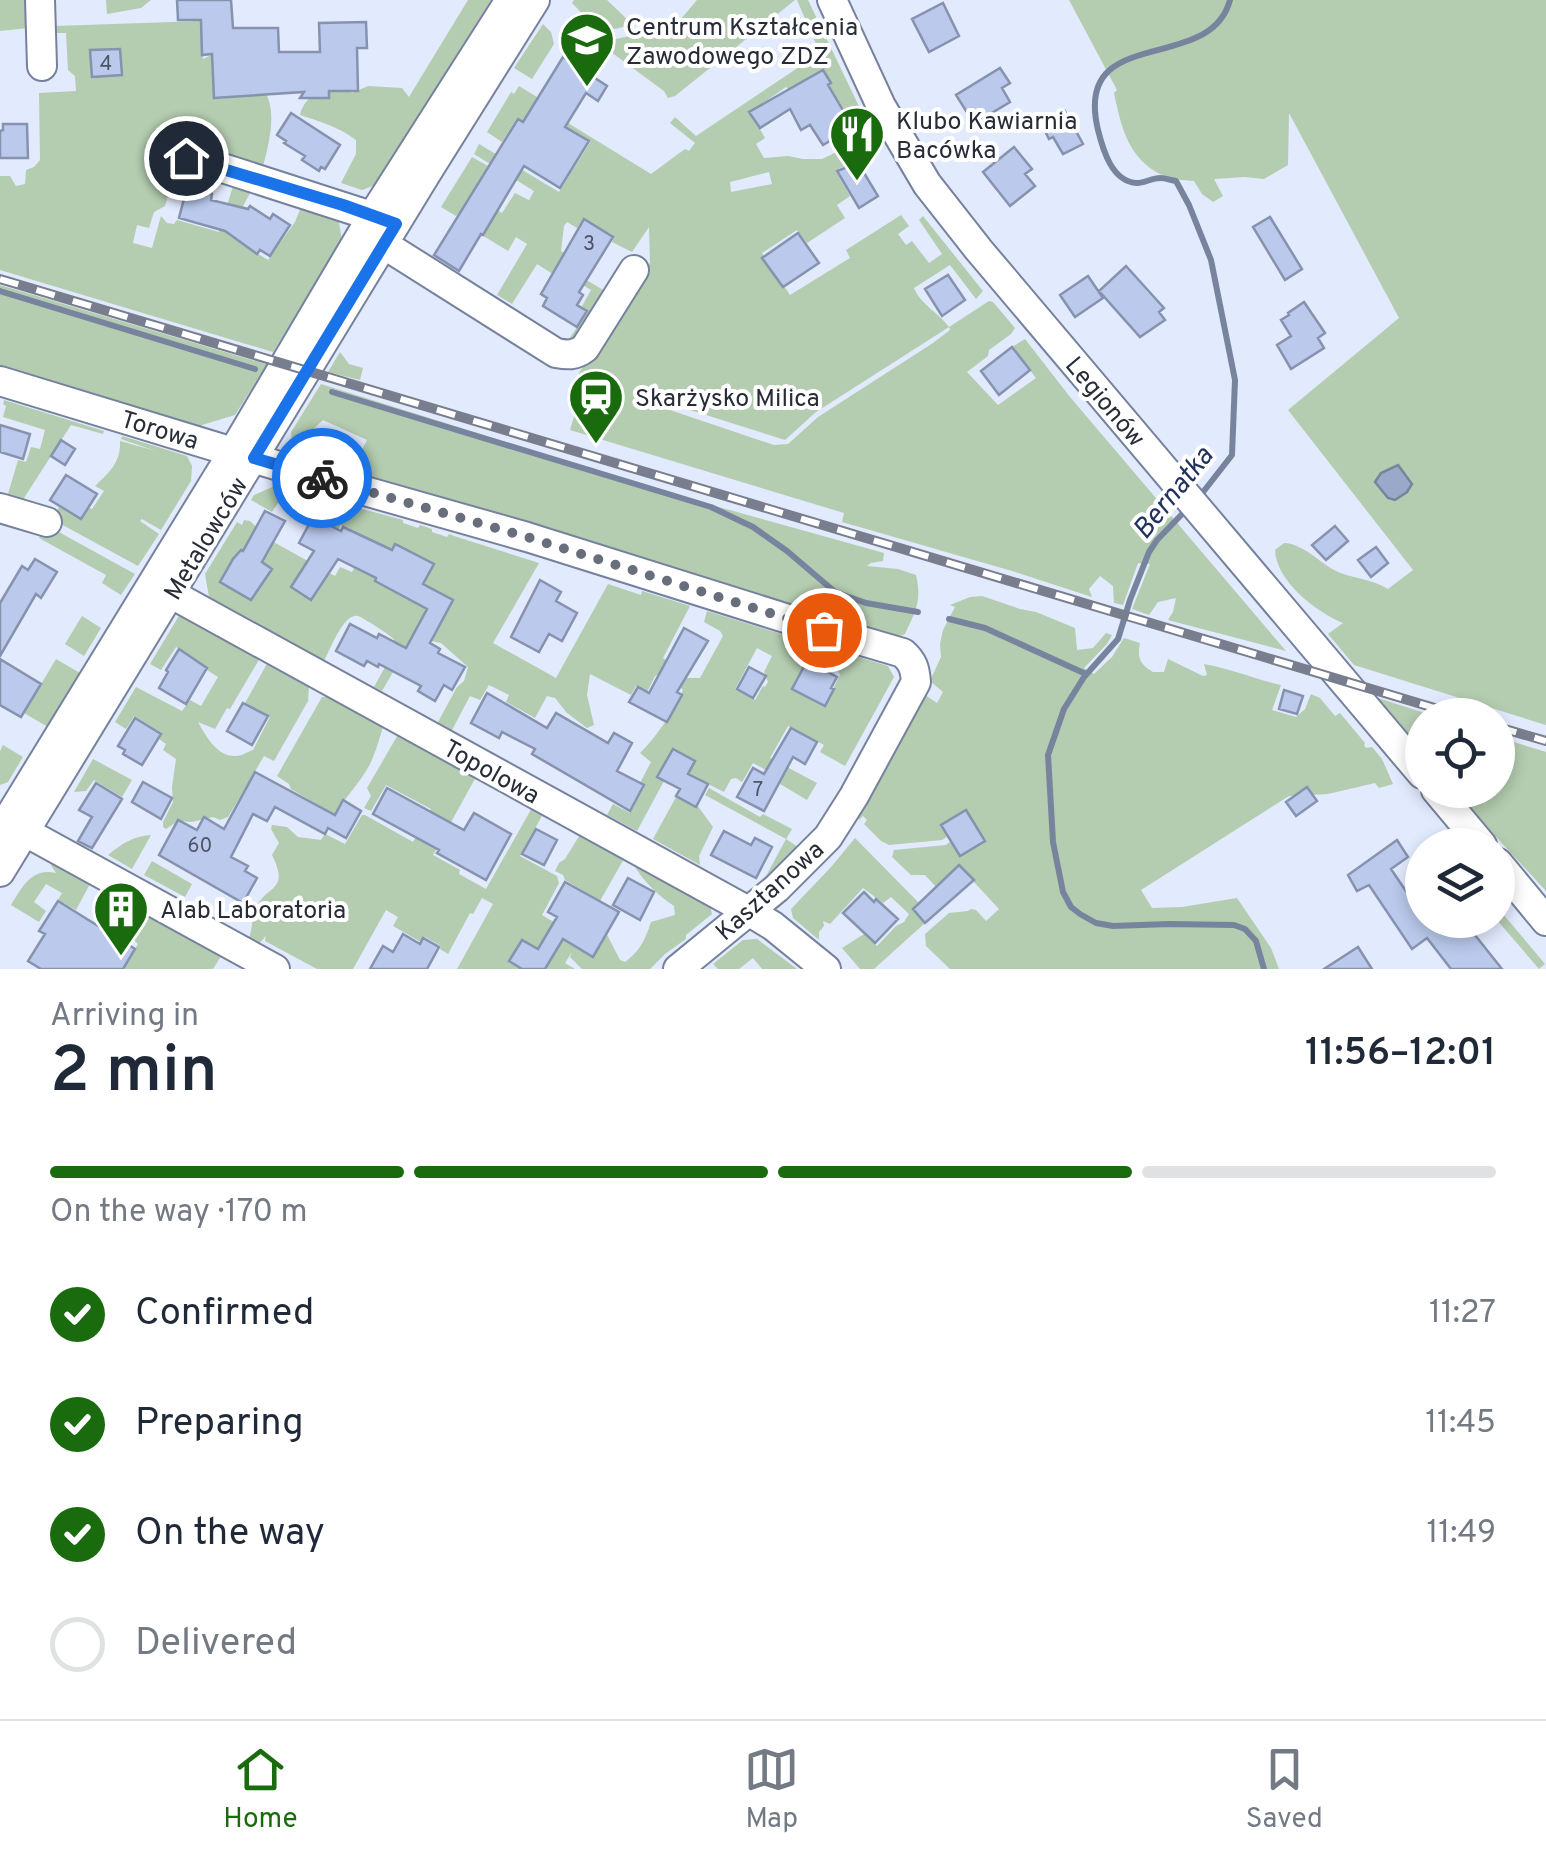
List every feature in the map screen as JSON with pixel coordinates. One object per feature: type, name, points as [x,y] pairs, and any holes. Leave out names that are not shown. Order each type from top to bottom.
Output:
[{"type":"street","points":[[40,0],[42,66]]},
{"type":"street","name":"Metalowców","points":[[0,872],[8,826],[243,455],[510,0]]},
{"type":"street","name":"Metalowców","points":[[379,229],[535,0]]},
{"type":"street","name":"Legionów","points":[[832,0],[881,106],[927,184],[1405,754]]},
{"type":"street","points":[[173,152],[379,229],[556,352],[566,355],[577,354],[584,348],[634,270]]},
{"type":"street","name":"Torowa","points":[[0,381],[903,652],[915,670],[916,682],[908,697]]},
{"type":"street","points":[[0,508],[47,522]]},
{"type":"street","name":"Topolowa","points":[[161,588],[750,912],[826,969]]},
{"type":"street","name":"Kasztanowa","points":[[678,969],[796,872],[828,837],[908,697]]},
{"type":"street","points":[[1451,808],[1468,828]]},
{"type":"street","points":[[8,826],[275,969]]},
{"type":"street","points":[[1515,884],[1546,920]]},
{"type":"green space","points":[[0,0],[30,0],[28,28],[0,31]]},
{"type":"green space","points":[[106,0],[151,0],[141,8],[107,14]]},
{"type":"green space","points":[[468,0],[491,0],[375,185],[362,190],[341,183],[356,154],[356,140],[300,115],[306,103],[321,91],[340,85],[352,93],[368,86],[402,88],[409,97]]},
{"type":"green space","points":[[607,0],[632,24],[611,29],[597,27],[572,3]]},
{"type":"green space","points":[[697,0],[795,0],[668,98],[664,91],[596,41],[635,35],[661,21],[680,20]]},
{"type":"green space","points":[[797,0],[808,0],[866,121],[855,127],[820,70],[750,112],[765,138],[756,144],[764,158],[822,159],[868,137],[877,154],[835,170],[850,196],[837,205],[845,218],[807,243],[797,230],[762,253],[790,295],[850,258],[846,250],[901,215],[909,226],[898,234],[906,245],[912,241],[929,263],[942,254],[919,220],[923,216],[983,291],[976,299],[950,265],[914,288],[921,299],[949,327],[989,301],[1015,328],[967,372],[998,405],[1036,378],[1012,347],[1025,339],[1286,651],[1168,620],[1176,598],[1158,602],[1149,615],[1132,609],[1150,564],[1138,563],[1123,605],[1114,603],[1113,586],[1100,576],[1089,589],[1092,597],[842,522],[844,513],[570,430],[579,373],[650,263],[649,227],[632,252],[612,242],[614,237],[584,218],[577,228],[567,222],[564,226],[561,251],[570,257],[565,267],[608,293],[577,344],[569,339],[588,311],[582,306],[591,290],[567,276],[564,281],[537,264],[512,304],[497,295],[527,244],[516,237],[508,251],[472,229],[475,223],[441,207],[472,157],[488,166],[471,194],[502,213],[515,193],[529,200],[534,191],[474,154],[479,144],[559,192],[591,141],[579,134],[555,172],[556,142],[517,118],[502,142],[487,132],[511,92],[514,94],[519,86],[571,118],[568,123],[651,174],[685,149],[689,151],[695,143],[670,123],[675,117],[696,136],[820,53]],"holes":[[[769,172],[772,184],[731,192],[730,182]],[[949,327],[950,330],[818,417],[788,444],[774,445],[664,408],[668,403],[785,440],[816,412]]]},
{"type":"green space","points":[[1069,0],[1546,0],[1546,725],[1515,715],[1515,698],[1460,698],[1354,665],[1328,634],[1343,623],[1299,594],[1282,573],[1275,550],[1284,543],[1304,550],[1341,573],[1388,589],[1413,570],[1288,410],[1399,318],[1289,113],[1288,165],[1264,179],[1214,179],[1223,196],[1213,202],[1194,181],[1162,175],[1141,160],[1120,117],[1114,93],[1117,90]]},
{"type":"green space","points":[[201,21],[203,59],[218,52],[254,79],[268,98],[271,129],[262,170],[194,144],[165,164],[176,169],[165,206],[154,212],[149,228],[137,225],[133,243],[152,248],[161,216],[167,223],[177,220],[219,232],[233,186],[251,191],[228,235],[268,260],[301,207],[339,222],[342,241],[273,352],[0,270],[0,176],[10,176],[16,186],[25,184],[26,170],[40,160],[39,93],[76,91],[75,76],[68,70],[66,33],[55,33],[55,26]]},
{"type":"green space","points":[[543,24],[551,32],[554,44],[532,79],[514,68]]},
{"type":"green space","points":[[191,173],[216,181],[212,194],[184,186]]},
{"type":"green space","points":[[0,285],[269,365],[235,415],[202,425],[200,431],[0,370]]},
{"type":"green space","points":[[340,352],[349,364],[363,368],[360,380],[328,372]]},
{"type":"green space","points":[[321,384],[665,492],[884,553],[883,561],[867,566],[916,575],[915,612],[905,634],[891,640],[349,475],[367,440],[323,420],[300,441],[292,443],[291,432]]},
{"type":"green space","points":[[4,400],[104,431],[103,434],[71,425],[24,498],[33,504],[0,500],[0,492],[8,494],[18,460],[26,462],[31,447],[40,449],[45,430],[3,417]]},
{"type":"green space","points":[[122,436],[187,456],[192,466],[191,481],[161,530],[140,521],[159,534],[138,566],[48,517],[59,507],[81,520],[92,509],[104,491],[95,486],[116,461],[120,441],[156,451],[121,439]]},
{"type":"green space","points":[[277,485],[288,488],[272,512],[251,500],[254,495]]},
{"type":"green space","points":[[304,493],[539,563],[493,643],[556,678],[608,584],[690,606],[663,658],[677,667],[655,676],[647,692],[636,686],[631,695],[590,674],[587,695],[594,725],[587,728],[555,698],[547,696],[535,718],[506,702],[509,695],[489,685],[480,700],[470,696],[452,730],[438,722],[464,681],[468,667],[441,643],[426,640],[397,665],[382,691],[374,687],[394,639],[361,617],[348,620],[324,661],[316,656],[310,661],[265,635],[266,628],[209,597],[205,574],[237,522],[242,525],[244,520],[270,540],[335,576],[340,567],[352,572],[369,539],[341,525],[338,530],[306,515],[301,504]]},
{"type":"green space","points":[[46,525],[135,574],[121,595],[102,583],[106,575],[39,538]]},
{"type":"green space","points":[[982,596],[1075,628],[1077,650],[1093,648],[1106,633],[1112,635],[1084,668],[1094,674],[1124,638],[1140,643],[1140,660],[1153,672],[1164,672],[1168,659],[1203,676],[1207,675],[1204,664],[1281,685],[1272,710],[1296,717],[1305,709],[1311,694],[1320,698],[1335,716],[1340,713],[1366,748],[1372,747],[1382,759],[1393,784],[1379,788],[1375,783],[1328,794],[1289,796],[1141,890],[1152,908],[1237,898],[1271,948],[1279,969],[950,969],[926,946],[925,934],[949,913],[976,910],[986,921],[999,909],[959,866],[936,887],[925,875],[911,875],[892,857],[894,850],[946,845],[951,841],[960,856],[984,840],[965,810],[942,824],[948,836],[942,840],[889,845],[864,824],[867,820],[863,816],[859,820],[858,809],[921,696],[937,703],[943,692],[930,681],[941,657],[943,630],[955,607],[950,605]]},
{"type":"green space","points":[[707,611],[813,644],[811,648],[805,647],[800,658],[807,661],[792,689],[824,707],[840,675],[832,649],[888,666],[894,677],[845,766],[820,752],[824,745],[788,726],[770,758],[817,783],[807,800],[780,784],[782,779],[753,763],[742,782],[731,779],[724,792],[688,774],[695,761],[658,777],[664,781],[637,831],[607,815],[613,804],[630,813],[645,786],[640,783],[651,762],[640,753],[669,715],[686,678],[700,678],[723,636],[704,622]],"holes":[[[757,648],[772,656],[764,672],[768,682],[755,700],[735,689]]]},
{"type":"green space","points":[[180,614],[260,658],[215,729],[198,722],[223,753],[238,756],[253,750],[270,717],[245,703],[268,662],[309,685],[308,701],[274,761],[264,756],[228,817],[178,821],[166,829],[163,822],[173,802],[176,759],[163,750],[166,744],[159,739],[162,733],[134,716],[126,729],[115,722],[136,687],[182,711],[190,700],[201,706],[218,677],[208,667],[176,647],[161,670],[150,664]]},
{"type":"green space","points":[[82,616],[101,628],[84,656],[65,644]]},
{"type":"green space","points":[[56,659],[80,673],[48,727],[24,713]]},
{"type":"green space","points":[[322,697],[337,697],[384,725],[369,766],[335,815],[277,776]]},
{"type":"green space","points":[[1378,700],[1405,707],[1405,733]]},
{"type":"green space","points":[[399,733],[477,775],[433,855],[460,870],[459,874],[486,889],[533,806],[544,812],[520,856],[557,876],[559,883],[542,915],[574,934],[592,896],[555,871],[581,833],[625,857],[592,915],[601,923],[620,960],[625,962],[638,949],[651,922],[675,915],[674,906],[648,884],[635,867],[637,864],[710,905],[712,914],[650,969],[582,969],[570,957],[572,952],[565,963],[575,969],[544,969],[533,946],[521,940],[508,961],[521,969],[457,969],[493,904],[482,898],[448,954],[425,937],[421,942],[393,926],[398,917],[386,910],[353,969],[317,969],[265,941],[266,936],[256,947],[247,942],[259,902],[278,882],[272,855],[279,843],[272,825],[287,827],[298,837],[321,840],[325,834],[345,844],[365,815],[413,842],[431,809],[386,785],[371,811],[364,808],[371,796],[367,788]]},
{"type":"green space","points":[[1515,742],[1546,752],[1546,891],[1515,857],[1515,828],[1488,828],[1470,808],[1515,808]]},
{"type":"green space","points":[[3,745],[23,757],[8,782],[0,785],[0,751]]},
{"type":"green space","points":[[93,759],[132,780],[122,797],[94,780],[86,791],[74,792]]},
{"type":"green space","points":[[709,788],[760,817],[763,814],[792,829],[786,839],[705,795]]},
{"type":"green space","points":[[676,797],[697,805],[713,827],[699,856],[700,865],[653,839]]},
{"type":"green space","points":[[151,835],[132,869],[108,855],[128,841]]},
{"type":"green space","points":[[855,838],[919,903],[913,909],[925,923],[874,969],[860,969],[842,948],[864,934],[877,946],[904,922],[909,914],[891,897],[883,903],[863,888],[830,924],[823,921],[819,940],[793,918],[791,909]]},
{"type":"green space","points":[[786,839],[798,847],[765,878]]},
{"type":"green space","points":[[52,860],[90,884],[76,910],[58,900],[62,893],[46,884],[34,902],[46,911],[39,922],[11,905],[34,876],[56,873]]},
{"type":"green space","points":[[152,861],[192,884],[185,897],[144,875]]},
{"type":"green space","points":[[146,911],[223,953],[213,969],[123,969],[138,944],[131,937]]},
{"type":"green space","points":[[1515,928],[1545,964],[1539,969],[1512,938]]},
{"type":"green space","points":[[757,939],[797,969],[762,969],[753,958],[739,969],[718,969],[713,964],[743,940]]},
{"type":"water","points":[[1398,465],[1412,484],[1395,500],[1388,498],[1375,482],[1381,473]]},
{"type":"building","points":[[177,0],[231,0],[233,28],[278,28],[279,52],[320,52],[319,23],[366,22],[367,48],[357,48],[358,91],[329,91],[329,98],[300,98],[304,92],[214,98],[212,54],[202,55],[201,20],[178,20]]},
{"type":"building","points":[[943,3],[959,36],[929,52],[912,19]]},
{"type":"building","points":[[120,49],[122,75],[92,77],[90,50]]},
{"type":"building","points":[[563,57],[607,86],[598,101],[586,93],[565,127],[589,141],[560,188],[524,166],[459,271],[434,255],[518,119],[523,122]]},
{"type":"building","points":[[1000,68],[1010,83],[1002,88],[1010,102],[980,120],[974,110],[968,114],[956,95]]},
{"type":"building","points":[[823,70],[853,127],[823,145],[810,125],[801,130],[790,109],[760,128],[749,112]]},
{"type":"building","points":[[1065,111],[1083,144],[1063,154],[1041,123]]},
{"type":"building","points":[[291,113],[340,145],[325,169],[321,167],[319,171],[302,160],[305,156],[277,135]]},
{"type":"building","points":[[3,124],[27,124],[28,158],[0,158]]},
{"type":"building","points":[[1014,147],[1032,169],[1025,174],[1035,186],[1010,206],[983,172]]},
{"type":"building","name":"Klubo Kawiarnia Bacówka","points":[[858,163],[878,196],[859,208],[837,171]]},
{"type":"building","points":[[187,187],[212,194],[211,200],[248,209],[250,206],[270,219],[273,214],[290,225],[270,256],[260,250],[257,254],[225,231],[179,218]]},
{"type":"building","points":[[1270,217],[1302,269],[1285,280],[1253,227]]},
{"type":"building","points":[[584,219],[613,237],[579,292],[583,295],[577,305],[587,311],[577,327],[543,306],[547,298],[541,294]]},
{"type":"building","points":[[798,233],[819,263],[783,287],[762,258]]},
{"type":"building","points":[[1126,266],[1164,308],[1159,312],[1165,320],[1140,337],[1099,291]]},
{"type":"building","points":[[948,275],[965,300],[942,316],[925,289]]},
{"type":"building","points":[[1088,276],[1103,298],[1075,317],[1060,295]]},
{"type":"building","points":[[1304,302],[1325,333],[1318,338],[1324,348],[1291,369],[1277,345],[1291,336],[1281,320]]},
{"type":"building","points":[[1012,347],[1030,370],[999,395],[981,371]]},
{"type":"building","points":[[0,425],[30,434],[23,459],[0,452]]},
{"type":"building","points":[[61,440],[75,449],[65,465],[51,456]]},
{"type":"building","points":[[66,475],[97,494],[81,519],[50,500]]},
{"type":"building","points":[[265,511],[285,521],[262,562],[272,569],[251,600],[220,582]]},
{"type":"building","points":[[313,517],[392,550],[395,544],[434,564],[423,584],[453,600],[430,643],[440,649],[438,653],[465,667],[452,690],[444,685],[435,701],[418,691],[421,686],[379,664],[378,667],[367,661],[364,666],[336,651],[350,624],[406,648],[427,609],[338,559],[311,600],[291,587],[314,551],[299,543]]},
{"type":"building","points":[[1335,526],[1348,541],[1326,560],[1312,545]]},
{"type":"building","points":[[1376,547],[1388,563],[1371,577],[1358,560]]},
{"type":"building","points":[[35,559],[57,572],[41,598],[36,594],[0,656],[0,603],[22,566],[28,570]]},
{"type":"building","points":[[540,580],[561,592],[556,601],[577,613],[562,641],[549,634],[539,652],[511,637]]},
{"type":"building","points":[[684,628],[708,641],[677,692],[682,695],[667,722],[629,702],[638,687],[649,693]]},
{"type":"building","points":[[179,649],[207,668],[186,704],[159,688]]},
{"type":"building","points":[[0,659],[41,684],[21,717],[0,705]]},
{"type":"building","points":[[807,661],[837,677],[825,706],[792,689]]},
{"type":"building","points":[[749,667],[766,676],[753,698],[737,689]]},
{"type":"building","points":[[1284,690],[1303,696],[1297,714],[1279,709]]},
{"type":"building","points":[[487,693],[547,728],[556,713],[608,743],[614,733],[632,743],[617,771],[644,785],[630,811],[532,754],[535,749],[502,732],[499,738],[471,723]]},
{"type":"building","points":[[243,703],[268,716],[252,745],[227,731]]},
{"type":"building","points":[[135,718],[161,734],[142,765],[123,754],[125,750],[118,746]]},
{"type":"building","points":[[791,728],[817,742],[805,764],[793,757],[764,811],[737,797],[753,768],[764,774]]},
{"type":"building","points":[[673,749],[695,761],[688,774],[708,784],[696,807],[676,796],[680,789],[657,777]]},
{"type":"building","points":[[255,772],[335,815],[343,800],[361,811],[346,838],[328,828],[325,834],[275,807],[267,821],[253,814],[231,857],[248,866],[245,871],[257,878],[243,903],[159,855],[178,820],[197,830],[204,817],[224,829]]},
{"type":"building","points":[[143,782],[172,798],[161,819],[132,802]]},
{"type":"building","points":[[96,783],[122,799],[92,848],[78,841],[92,817],[79,810]]},
{"type":"building","points":[[1307,787],[1317,801],[1296,816],[1286,802]]},
{"type":"building","points":[[387,788],[464,830],[474,813],[511,834],[486,880],[373,814]]},
{"type":"building","points":[[966,810],[985,841],[960,856],[941,825]]},
{"type":"building","points":[[536,829],[557,840],[544,865],[522,854]]},
{"type":"building","points":[[724,831],[751,845],[755,838],[772,847],[756,878],[711,855]]},
{"type":"building","points":[[1397,840],[1405,859],[1391,869],[1405,890],[1405,938],[1427,938],[1412,949],[1369,885],[1357,891],[1348,875]]},
{"type":"building","points":[[959,865],[974,880],[925,923],[913,909]]},
{"type":"building","points":[[628,878],[654,892],[640,920],[613,905]]},
{"type":"building","points":[[565,882],[619,912],[593,957],[563,939],[545,969],[522,969],[509,961],[522,940],[538,949],[557,917],[548,912]]},
{"type":"building","points":[[864,892],[898,919],[875,943],[843,913]]},
{"type":"building","points":[[58,901],[135,949],[123,969],[41,969],[28,961],[45,934],[39,931]]},
{"type":"building","points":[[403,934],[420,944],[423,938],[439,947],[427,969],[370,969],[383,946],[393,952]]},
{"type":"building","points":[[1427,938],[1477,938],[1502,969],[1451,969]]},
{"type":"building","points":[[1358,947],[1372,969],[1324,969]]},
{"type":"waterway","name":"Bernatka","points":[[1200,496],[1232,455],[1235,380],[1211,260],[1176,181],[1160,178],[1137,183],[1115,171],[1100,138],[1095,97],[1105,75],[1123,61],[1197,37],[1218,23],[1230,0]]},
{"type":"waterway","points":[[0,291],[255,369]]},
{"type":"waterway","points":[[332,392],[711,507],[753,527],[835,592],[866,603],[918,612]]},
{"type":"waterway","name":"Bernatka","points":[[1187,509],[1149,552],[1118,639],[1084,677],[1064,709],[1048,755],[1053,842],[1063,892],[1080,914],[1113,926],[1234,925],[1245,929],[1256,941],[1264,969]]},
{"type":"waterway","points":[[949,619],[985,628],[1086,674]]},
{"type":"railway","points":[[0,279],[1405,699]]},
{"type":"railway","points":[[1515,732],[1546,741]]},
{"type":"way so far","points":[[322,478],[824,630]]},
{"type":"place","name":"Centrum Kształcenia Zawodowego ZDZ","points":[[587,89]]},
{"type":"place","name":"Klubo Kawiarnia Bacówka","points":[[857,183]]},
{"type":"place","name":"Skarżysko Milica","points":[[596,446]]},
{"type":"place","name":"Alab Laboratoria","points":[[121,958]]},
{"type":"route","points":[[186,158],[396,224],[254,458],[322,478]]}]
